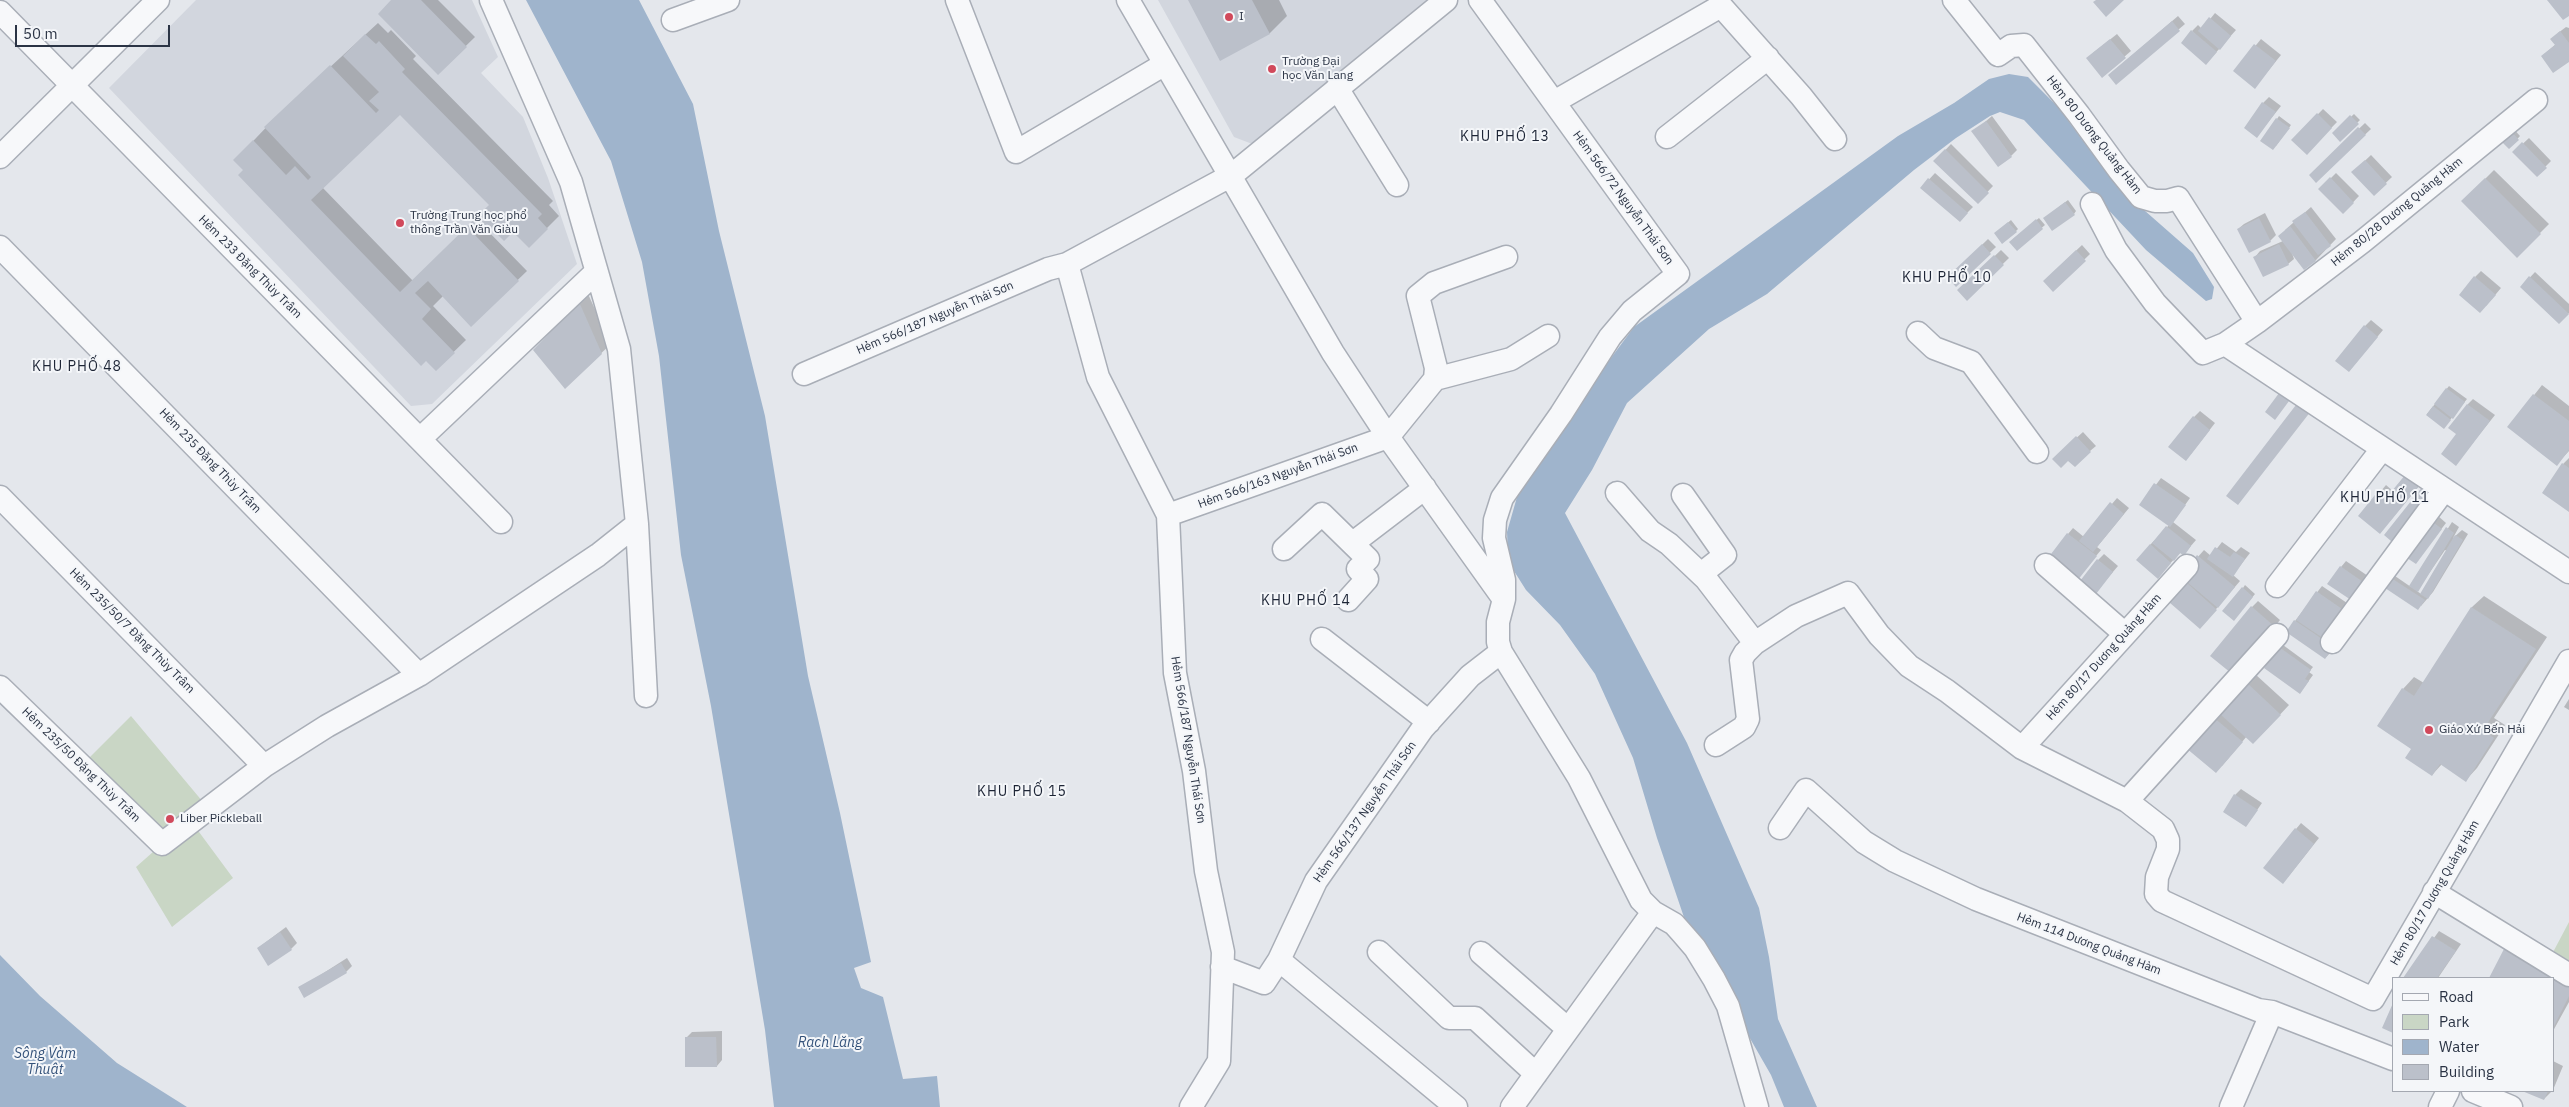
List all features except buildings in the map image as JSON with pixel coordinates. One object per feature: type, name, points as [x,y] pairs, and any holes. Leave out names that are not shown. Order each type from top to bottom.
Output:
[{"type":"street","points":[[0,157],[158,0]]},
{"type":"street","points":[[491,0],[571,182],[619,349],[636,524],[646,696]]},
{"type":"street","points":[[673,20],[728,0]]},
{"type":"street","points":[[957,0],[1016,152],[1165,64]]},
{"type":"street","points":[[1128,0],[1232,175],[1333,353],[1388,437],[1504,598],[1498,622],[1501,652],[1579,778],[1641,900],[1653,912],[1674,924],[1682,932],[1714,979],[1728,1006],[1757,1107]]},
{"type":"street","name":"Hẻm 566/187 Nguyễn Thái Sơn","points":[[804,374],[1048,269],[1067,264],[1232,175],[1446,0]]},
{"type":"street","name":"Hẻm 566/72 Nguyễn Thái Sơn","points":[[1480,0],[1678,274],[1632,311],[1610,337],[1562,414],[1502,498],[1494,520],[1494,538],[1504,580],[1504,598]]},
{"type":"street","name":"Hẻm 80 Dương Quảng Hàm","points":[[1954,0],[1998,55],[2011,46],[2024,45],[2119,170],[2142,196],[2155,201],[2167,201],[2178,198],[2257,322]]},
{"type":"street","points":[[1554,102],[1721,6],[1768,58],[1835,139]]},
{"type":"street","name":"Hẻm 233 Đặng Thùy Trâm","points":[[0,12],[501,522]]},
{"type":"street","points":[[1666,137],[1768,58]]},
{"type":"street","points":[[1338,88],[1397,184]]},
{"type":"street","name":"Hẻm 80/28 Dương Quảng Hàm","points":[[2257,322],[2362,242],[2536,100]]},
{"type":"street","points":[[2092,204],[2122,259],[2156,303],[2199,350],[2206,353],[2225,344],[2257,322]]},
{"type":"street","name":"Hẻm 235 Đặng Thùy Trâm","points":[[0,247],[420,674]]},
{"type":"street","points":[[1388,437],[1435,379],[1436,368],[1418,296],[1434,283],[1506,257]]},
{"type":"street","name":"Hẻm 566/187 Nguyễn Thái Sơn","points":[[1067,264],[1098,378],[1168,515],[1175,673],[1194,771],[1206,871],[1223,952],[1219,1060],[1191,1107]]},
{"type":"street","points":[[420,439],[596,272]]},
{"type":"street","points":[[1918,333],[1934,348],[1971,362],[2037,452]]},
{"type":"street","points":[[1435,379],[1511,359],[1548,336]]},
{"type":"street","points":[[2225,344],[2382,450],[2569,572]]},
{"type":"street","name":"Hẻm 566/163 Nguyễn Thái Sơn","points":[[1168,515],[1388,437]]},
{"type":"street","points":[[2277,586],[2382,450]]},
{"type":"street","points":[[1353,543],[1425,488]]},
{"type":"street","points":[[2332,642],[2444,490]]},
{"type":"street","points":[[1617,493],[1650,531],[1669,544],[1701,574],[1755,642]]},
{"type":"street","points":[[1683,495],[1725,555],[1701,574]]},
{"type":"street","name":"Hẻm 235/50/7 Đặng Thùy Trâm","points":[[0,497],[264,766]]},
{"type":"street","points":[[1284,549],[1322,514],[1368,559],[1358,569],[1367,579],[1348,600]]},
{"type":"street","points":[[264,766],[327,726],[420,674],[598,555],[636,524]]},
{"type":"street","points":[[2046,565],[2125,634]]},
{"type":"street","name":"Hẻm 80/17 Dương Quảng Hàm","points":[[2022,748],[2187,566]]},
{"type":"street","name":"Hẻm 80/17 Dương Quảng Hàm","points":[[1716,745],[1744,727],[1748,718],[1741,660],[1745,652],[1755,642],[1796,616],[1848,593],[1879,635],[1910,666],[1947,691],[2022,748],[2127,801],[2163,829],[2168,840],[2168,849],[2157,877],[2156,894],[2162,901],[2373,999],[2569,661]]},
{"type":"street","points":[[2127,801],[2276,635]]},
{"type":"street","points":[[1322,639],[1429,722]]},
{"type":"street","name":"Hẻm 566/137 Nguyễn Thái Sơn","points":[[1222,967],[1264,983],[1279,960],[1316,881],[1429,722],[1470,676],[1501,652]]},
{"type":"street","name":"Hẻm 235/50 Đặng Thùy Trâm","points":[[0,687],[162,844],[264,766]]},
{"type":"street","name":"Hẻm 114 Dương Quảng Hàm","points":[[1780,828],[1806,790],[1864,842],[1931,878],[1976,899],[2258,1010],[2272,1012],[2392,1059]]},
{"type":"street","points":[[2434,892],[2569,975]]},
{"type":"street","points":[[1512,1107],[1653,912]]},
{"type":"street","points":[[1379,952],[1449,1018],[1475,1018],[1536,1074]]},
{"type":"street","points":[[1481,953],[1568,1029]]},
{"type":"street","points":[[1279,960],[1456,1107]]},
{"type":"street","points":[[2231,1107],[2272,1012]]},
{"type":"street","points":[[2440,1107],[2448,1092]]},
{"type":"street","points":[[2475,1092],[2511,1107]]},
{"type":"shaded area","name":"Trường Trung học phổ thông Trần Văn Giàu","points":[[196,0],[472,0],[498,57],[481,73],[523,117],[548,178],[577,264],[432,404],[411,406],[109,88]]},
{"type":"shaded area","name":"Trường Đại học Văn Lang","points":[[1158,0],[1431,0],[1255,145],[1234,137]]},
{"type":"green space","name":"Liber Pickleball","points":[[131,716],[203,802],[185,813],[233,878],[172,927],[136,867],[162,844],[86,761]]},
{"type":"green space","points":[[2569,922],[2569,965],[2551,956]]},
{"type":"water","name":"Rạch Lăng","points":[[526,0],[639,0],[693,104],[719,231],[765,416],[808,676],[840,813],[871,962],[854,968],[861,988],[883,997],[903,1079],[937,1076],[940,1107],[774,1107],[765,1030],[711,706],[681,555],[659,356],[642,262],[611,161]]},
{"type":"water","points":[[2009,74],[2028,77],[2058,107],[2092,153],[2136,203],[2193,253],[2214,287],[2212,299],[2206,301],[2146,250],[2024,120],[2000,112],[1990,116],[1956,138],[1914,170],[1767,294],[1709,329],[1627,403],[1592,470],[1565,513],[1687,743],[1759,908],[1769,957],[1778,1019],[1817,1107],[1784,1107],[1771,1075],[1689,932],[1657,838],[1633,758],[1595,674],[1560,625],[1526,590],[1514,571],[1508,556],[1507,532],[1519,490],[1556,432],[1634,327],[1898,136],[1954,103],[1989,79]]},
{"type":"water","name":"Sông Vàm Thuật","points":[[0,955],[40,996],[117,1063],[187,1107],[0,1107]]},
{"type":"place","name":"I","points":[[1229,17]]},
{"type":"place","name":"Trường Đại học Văn Lang","points":[[1272,69]]},
{"type":"place","name":"Trường Trung học phổ thông Trần Văn Giàu","points":[[400,223]]},
{"type":"place","name":"Giáo Xứ Bến Hải","points":[[2429,730]]},
{"type":"place","name":"Liber Pickleball","points":[[170,819]]},
{"type":"district","name":"KHU PHỐ 13","points":[[1505,137]]},
{"type":"district","name":"KHU PHỐ 10","points":[[1947,278]]},
{"type":"district","name":"KHU PHỐ 48","points":[[77,367]]},
{"type":"district","name":"KHU PHỐ 11","points":[[2385,498]]},
{"type":"district","name":"KHU PHỐ 14","points":[[1306,601]]},
{"type":"district","name":"KHU PHỐ 15","points":[[1022,792]]}]
